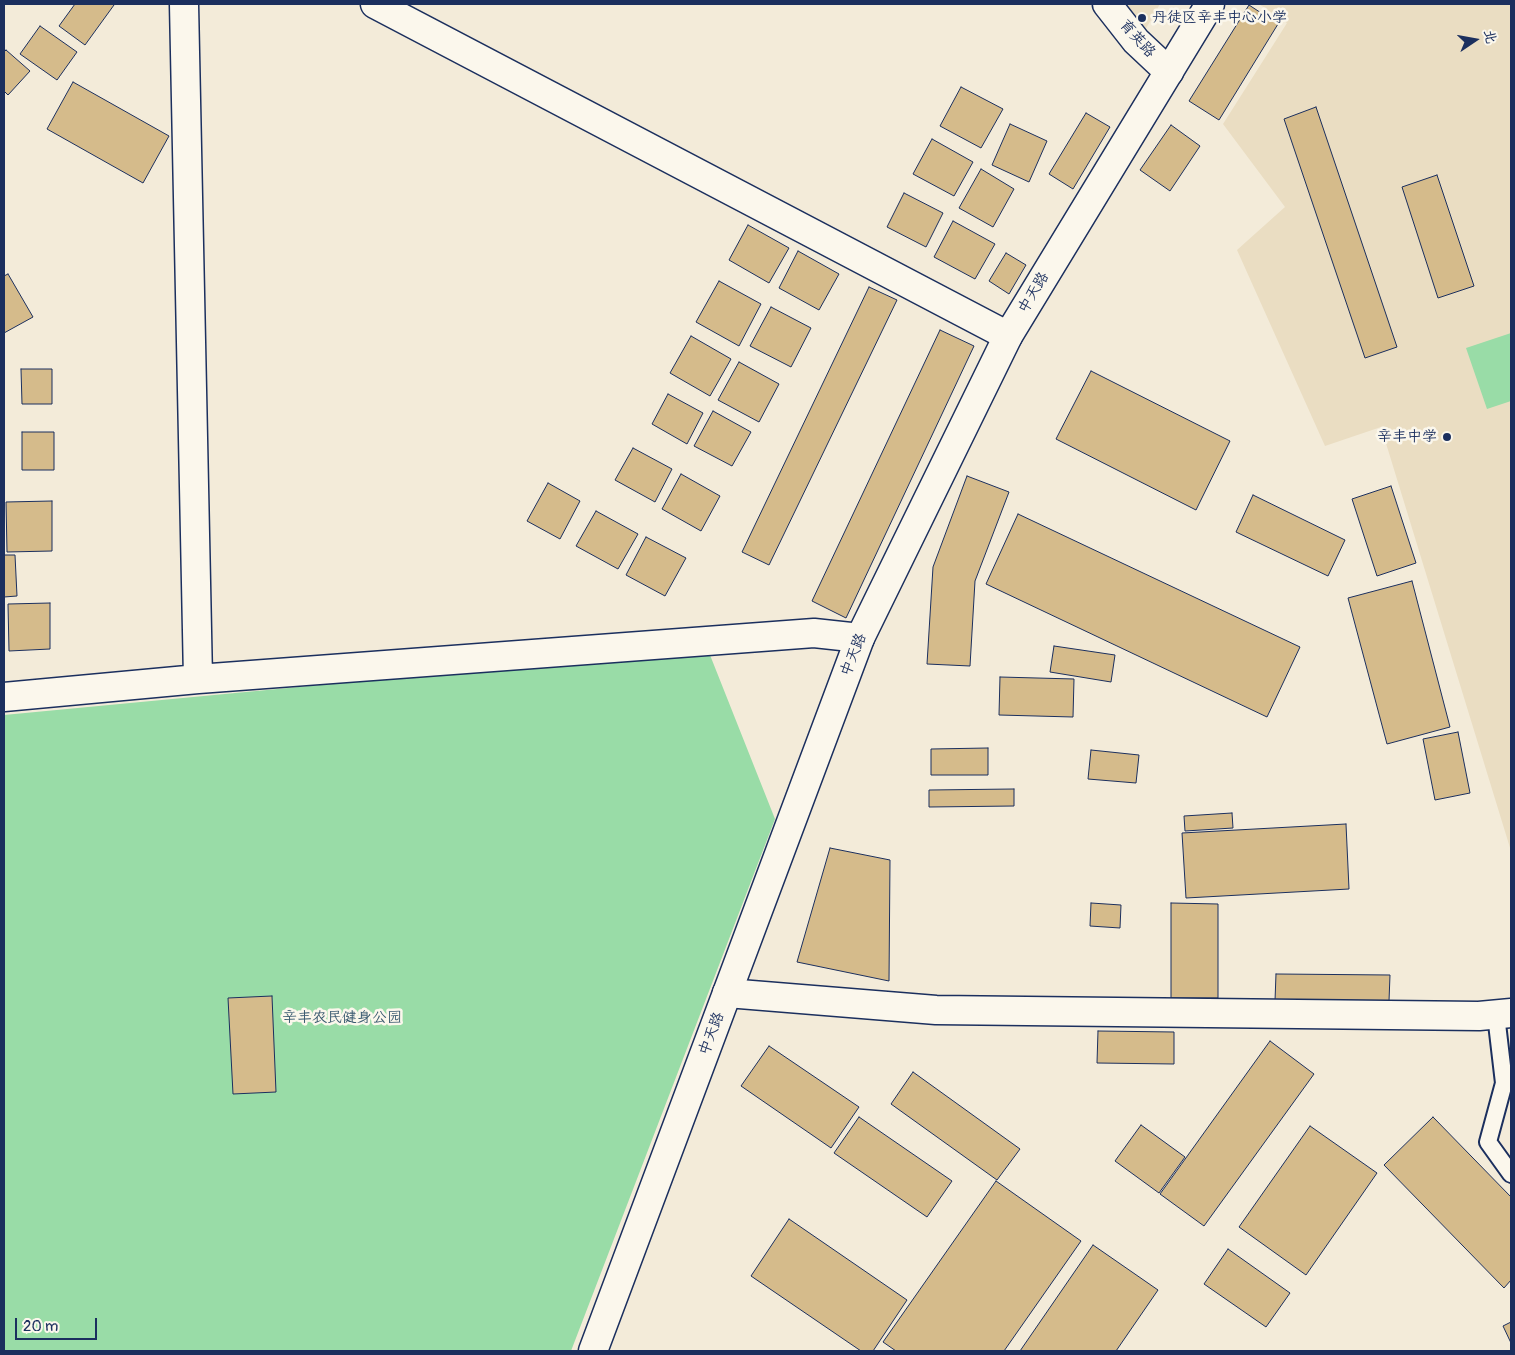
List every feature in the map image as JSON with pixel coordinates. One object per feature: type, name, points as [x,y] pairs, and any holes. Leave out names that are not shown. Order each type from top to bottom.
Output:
[{"type":"street","points":[[184,4],[198,679]]},
{"type":"street","points":[[375,4],[1008,336]]},
{"type":"street","name":"育英路","points":[[1107,4],[1136,42],[1169,72]]},
{"type":"street","name":"中天路","points":[[593,1351],[860,638],[1008,336],[1210,4]]},
{"type":"street","points":[[4,697],[198,679],[814,634],[860,638]]},
{"type":"street","points":[[727,993],[936,1010],[1480,1016],[1503,1014]]},
{"type":"lane","points":[[1503,1014],[1504,1083],[1488,1142],[1511,1174]]},
{"type":"shaded area","name":"丹徒区辛丰中心小学","points":[[1122,4],[1160,4],[1144,32]]},
{"type":"shaded area","name":"辛丰中学","points":[[1259,4],[1511,4],[1511,851],[1381,427],[1325,446],[1237,250],[1285,207],[1223,124],[1287,23]]},
{"type":"green space","points":[[1511,333],[1511,401],[1487,409],[1466,348]]},
{"type":"green space","name":"辛丰农民健身公园","points":[[710,655],[775,819],[571,1351],[4,1351],[4,715],[372,680]]},
{"type":"building","points":[[75,4],[114,5],[85,45],[59,26]]},
{"type":"building","points":[[1249,5],[1278,24],[1219,120],[1189,101]]},
{"type":"building","points":[[40,26],[77,52],[57,80],[20,54]]},
{"type":"building","points":[[6,50],[30,71],[8,95],[4,91],[4,52]]},
{"type":"building","points":[[73,82],[169,136],[143,183],[47,129]]},
{"type":"building","points":[[961,87],[1003,109],[981,148],[940,126]]},
{"type":"building","points":[[1316,107],[1397,347],[1365,358],[1284,119]]},
{"type":"building","points":[[1086,113],[1110,127],[1073,189],[1049,174]]},
{"type":"building","points":[[1010,124],[1047,141],[1029,182],[992,165]]},
{"type":"building","points":[[1171,125],[1200,146],[1170,191],[1140,170]]},
{"type":"building","points":[[932,139],[973,162],[954,196],[913,174]]},
{"type":"building","points":[[981,169],[1014,189],[993,227],[959,208]]},
{"type":"building","points":[[1437,175],[1474,286],[1438,298],[1402,187]]},
{"type":"building","points":[[904,193],[943,213],[926,247],[887,227]]},
{"type":"building","points":[[953,221],[995,244],[975,279],[934,257]]},
{"type":"building","points":[[748,225],[789,248],[769,283],[729,260]]},
{"type":"building","points":[[798,251],[839,274],[819,310],[779,288]]},
{"type":"building","points":[[1006,253],[1026,265],[1009,294],[989,281]]},
{"type":"building","points":[[8,274],[33,317],[4,333],[4,276]]},
{"type":"building","points":[[719,281],[761,304],[739,346],[696,322]]},
{"type":"building","points":[[869,287],[897,300],[769,565],[742,552]]},
{"type":"building","points":[[771,307],[811,328],[791,367],[750,346]]},
{"type":"building","points":[[940,330],[974,346],[846,618],[812,601]]},
{"type":"building","points":[[691,336],[731,359],[710,396],[670,373]]},
{"type":"building","points":[[739,362],[779,384],[759,422],[718,400]]},
{"type":"building","points":[[21,369],[52,369],[52,404],[22,404]]},
{"type":"building","points":[[1091,371],[1230,441],[1196,510],[1056,439]]},
{"type":"building","points":[[668,394],[703,413],[687,444],[652,424]]},
{"type":"building","points":[[713,411],[751,432],[732,466],[694,446]]},
{"type":"building","points":[[22,432],[54,432],[54,470],[22,470]]},
{"type":"building","points":[[633,448],[672,469],[655,502],[615,480]]},
{"type":"building","points":[[681,474],[720,496],[701,531],[662,509]]},
{"type":"building","points":[[967,476],[1009,492],[975,581],[970,666],[927,664],[933,567]]},
{"type":"building","points":[[548,483],[580,501],[560,539],[527,521]]},
{"type":"building","points":[[1391,486],[1416,563],[1377,576],[1352,499]]},
{"type":"building","points":[[1253,495],[1345,540],[1328,576],[1236,532]]},
{"type":"building","points":[[52,501],[52,551],[7,552],[6,502]]},
{"type":"building","points":[[596,511],[638,534],[618,569],[576,546]]},
{"type":"building","points":[[1018,514],[1300,647],[1267,717],[986,584]]},
{"type":"building","points":[[646,537],[686,558],[665,596],[626,575]]},
{"type":"building","points":[[4,555],[15,555],[17,596],[4,597]]},
{"type":"building","points":[[1412,581],[1450,727],[1387,744],[1348,598]]},
{"type":"building","points":[[50,603],[50,649],[9,651],[8,604]]},
{"type":"building","points":[[1054,646],[1115,655],[1111,682],[1050,672]]},
{"type":"building","points":[[1000,677],[1074,679],[1073,717],[999,715]]},
{"type":"building","points":[[1458,732],[1470,793],[1435,800],[1423,739]]},
{"type":"building","points":[[988,748],[988,775],[931,775],[931,749]]},
{"type":"building","points":[[1091,750],[1139,755],[1136,783],[1088,779]]},
{"type":"building","points":[[1014,789],[1014,806],[929,807],[929,790]]},
{"type":"building","points":[[1232,813],[1233,828],[1185,831],[1184,816]]},
{"type":"building","points":[[1346,824],[1349,889],[1186,898],[1182,833]]},
{"type":"building","points":[[830,848],[890,860],[889,981],[797,962]]},
{"type":"building","points":[[1091,903],[1121,905],[1120,928],[1090,926]]},
{"type":"building","points":[[1171,903],[1218,904],[1218,998],[1171,998]]},
{"type":"building","points":[[1276,974],[1390,975],[1389,1001],[1275,1001]]},
{"type":"building","points":[[272,996],[276,1092],[233,1094],[228,998]]},
{"type":"building","points":[[1098,1031],[1174,1032],[1174,1064],[1097,1063]]},
{"type":"building","points":[[1270,1041],[1314,1074],[1204,1226],[1160,1194]]},
{"type":"building","points":[[769,1046],[859,1107],[831,1148],[741,1086]]},
{"type":"building","points":[[913,1072],[1020,1149],[997,1180],[891,1104]]},
{"type":"building","points":[[859,1117],[952,1181],[927,1217],[834,1153]]},
{"type":"building","points":[[1433,1117],[1511,1197],[1511,1280],[1504,1288],[1384,1165]]},
{"type":"building","points":[[1141,1125],[1185,1157],[1159,1193],[1115,1161]]},
{"type":"building","points":[[1310,1126],[1377,1173],[1306,1275],[1239,1227]]},
{"type":"building","points":[[996,1181],[1081,1241],[1004,1351],[896,1351],[883,1342]]},
{"type":"building","points":[[789,1219],[907,1300],[873,1351],[861,1351],[751,1276]]},
{"type":"building","points":[[1093,1245],[1158,1290],[1116,1351],[1020,1351]]},
{"type":"building","points":[[1228,1249],[1290,1293],[1266,1327],[1204,1284]]},
{"type":"building","points":[[1511,1322],[1511,1343],[1503,1326]]},
{"type":"place","name":"丹徒区辛丰中心小学","points":[[1142,18]]},
{"type":"place","name":"辛丰中学","points":[[1447,437]]}]
